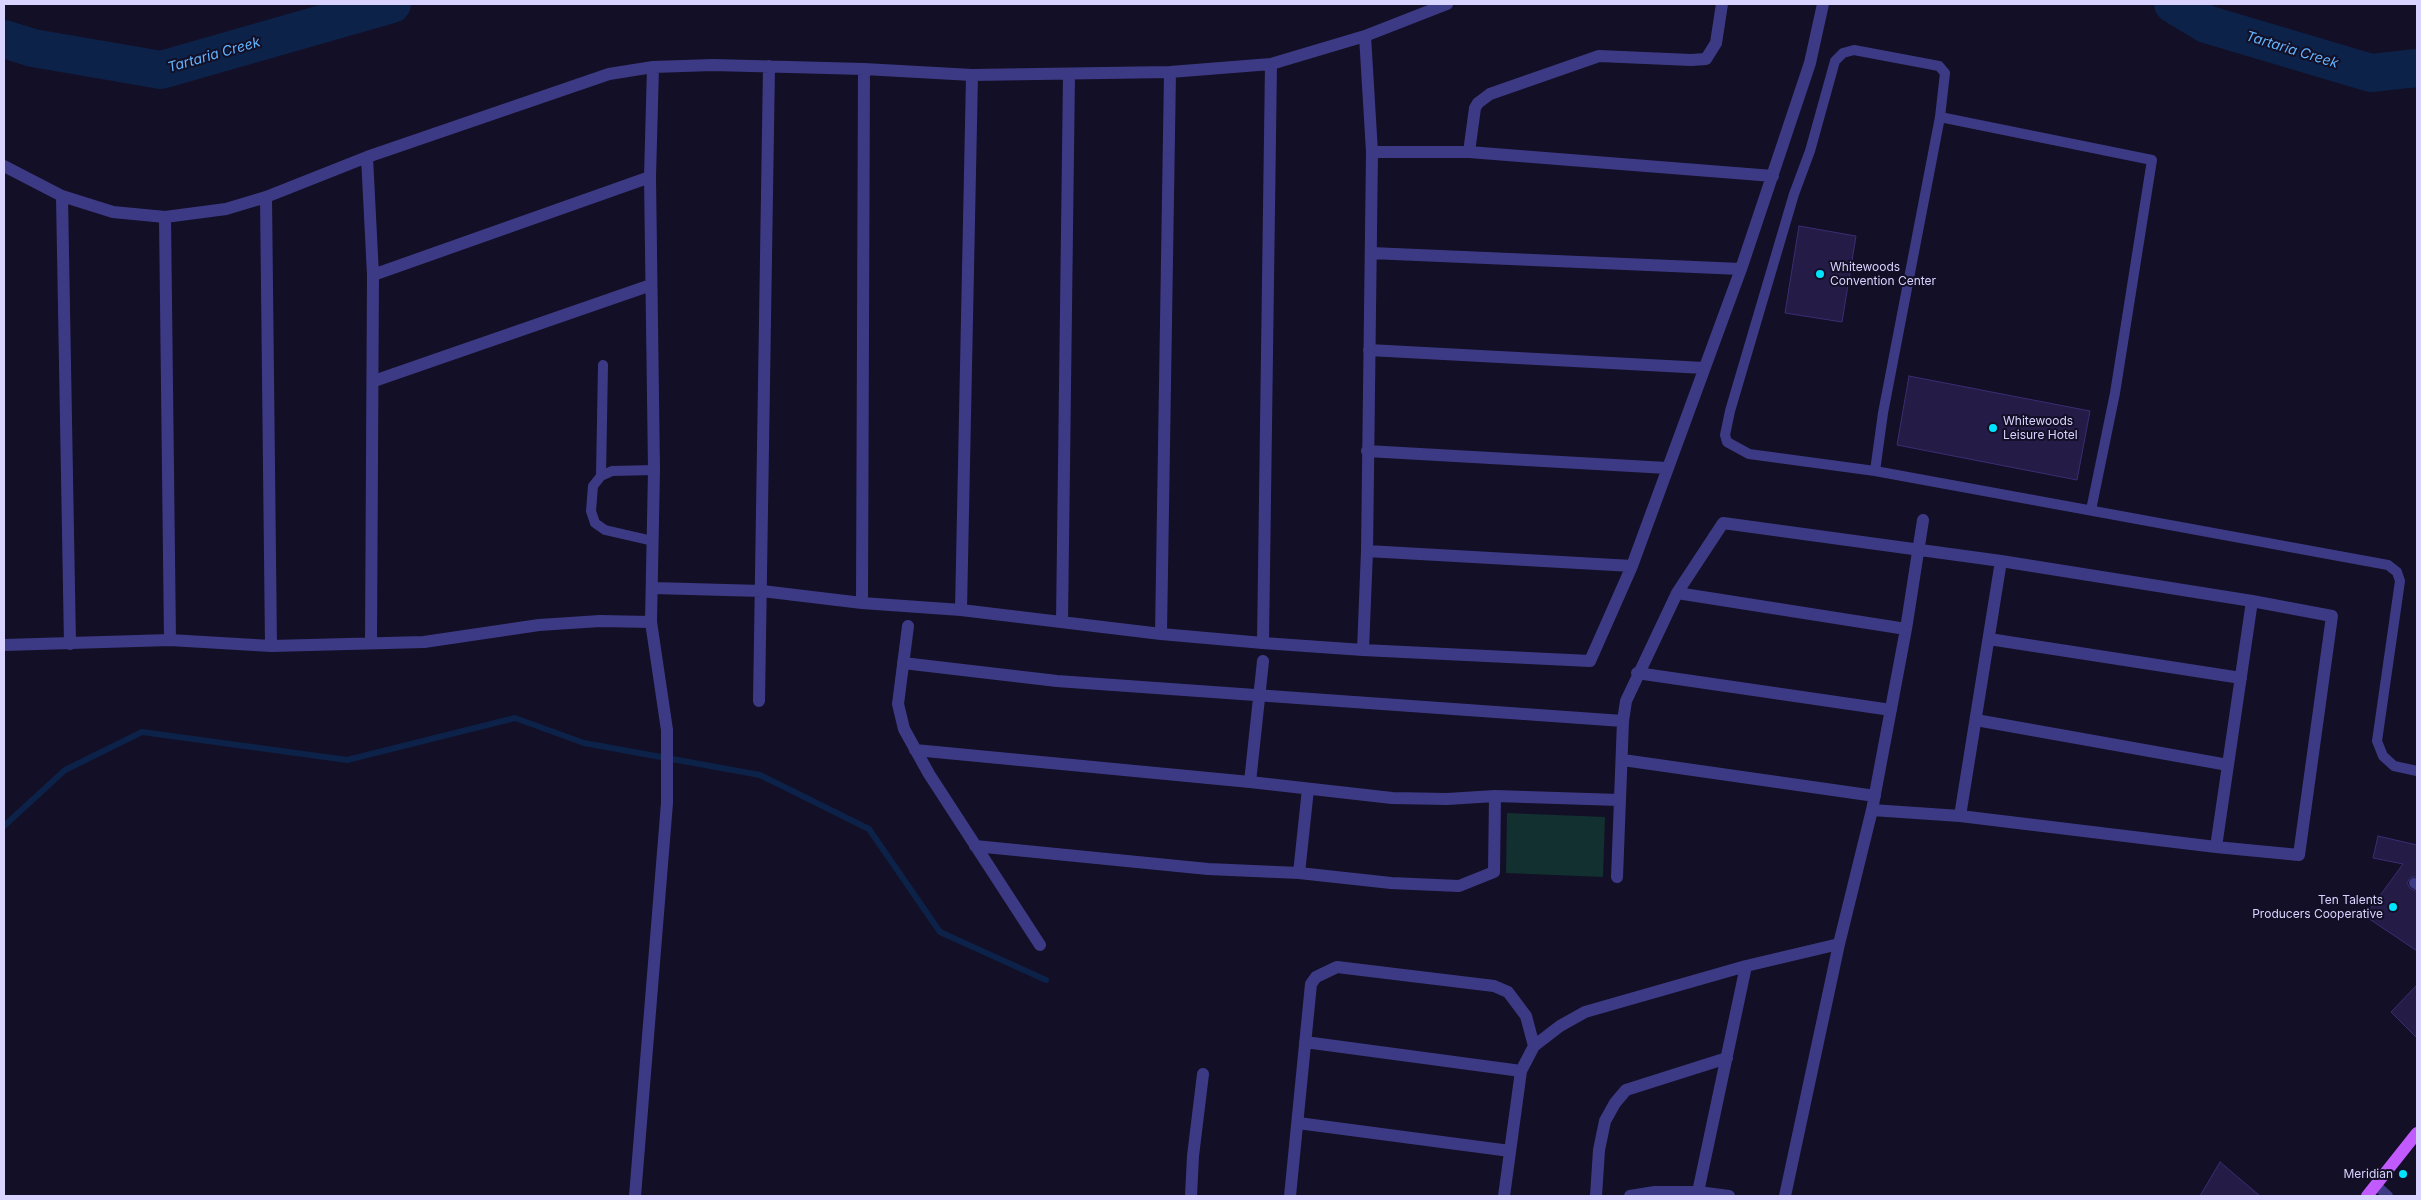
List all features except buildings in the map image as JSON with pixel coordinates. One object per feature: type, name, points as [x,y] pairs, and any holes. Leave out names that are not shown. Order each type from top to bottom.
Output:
[{"type":"main road","points":[[2367,1196],[2417,1133]]},
{"type":"street","points":[[4,166],[62,196],[114,212],[165,217],[226,209],[266,197],[367,157],[609,74],[653,67],[769,66],[972,75],[1069,74],[1170,72],[1271,64],[1365,36],[1447,4]]},
{"type":"street","points":[[1469,152],[1475,108],[1478,103],[1490,94],[1599,56],[1706,59],[1716,44],[1722,4]]},
{"type":"street","points":[[653,588],[762,591],[862,603],[961,610],[1161,634],[1263,643],[1590,661],[1632,566],[1741,269],[1810,63],[1824,4]]},
{"type":"street","points":[[1363,650],[1367,550],[1372,152],[1365,36]]},
{"type":"street","points":[[1263,643],[1271,64]]},
{"type":"street","points":[[759,700],[769,66]]},
{"type":"street","points":[[635,1196],[667,803],[667,730],[651,622],[654,470],[650,178],[653,67]]},
{"type":"street","points":[[862,603],[864,69]]},
{"type":"street","points":[[1161,634],[1170,72]]},
{"type":"street","points":[[1062,622],[1069,74]]},
{"type":"street","points":[[961,610],[972,75]]},
{"type":"street","points":[[1372,152],[1469,152],[1773,176]]},
{"type":"street","points":[[367,157],[374,275],[371,643]]},
{"type":"street","points":[[374,275],[650,178]]},
{"type":"street","points":[[62,196],[70,644]]},
{"type":"street","points":[[266,197],[271,646]]},
{"type":"street","points":[[165,217],[170,640]]},
{"type":"street","points":[[1371,253],[1741,269]]},
{"type":"street","points":[[374,381],[651,285]]},
{"type":"street","points":[[1369,350],[1704,368]]},
{"type":"street","points":[[1367,450],[1667,468]]},
{"type":"street","points":[[1785,1196],[1839,944],[1875,796],[1906,629],[1923,520]]},
{"type":"street","points":[[1618,877],[1619,800],[1623,721],[1626,701],[1637,673],[1676,593],[1723,523],[2001,561],[2252,601],[2332,616],[2299,855],[2216,847],[1960,816],[1872,810]]},
{"type":"street","points":[[1367,550],[1632,566]]},
{"type":"street","points":[[1960,816],[1990,639],[2001,561]]},
{"type":"street","points":[[1676,593],[1906,629]]},
{"type":"street","points":[[2216,847],[2252,601]]},
{"type":"street","points":[[4,645],[170,640],[271,646],[424,642],[539,625],[600,621],[651,622]]},
{"type":"street","points":[[908,626],[898,704],[899,715],[915,750],[1040,945]]},
{"type":"street","points":[[1990,639],[2241,678]]},
{"type":"street","points":[[1250,782],[1264,661]]},
{"type":"street","points":[[903,663],[1057,681],[1260,697],[1623,721]]},
{"type":"street","points":[[1637,673],[1891,710]]},
{"type":"street","points":[[1976,720],[2228,764]]},
{"type":"street","points":[[915,750],[1250,782],[1392,798],[1448,799],[1495,796],[1619,800]]},
{"type":"street","points":[[1622,760],[1875,796]]},
{"type":"street","points":[[1300,873],[1308,789]]},
{"type":"street","points":[[975,846],[1208,869],[1300,873],[1391,883],[1459,886],[1494,872],[1495,796]]},
{"type":"street","points":[[1504,1196],[1521,1070],[1534,1046],[1560,1026],[1586,1012],[1746,966],[1839,944]]},
{"type":"street","points":[[1698,1192],[1746,966]]},
{"type":"street","points":[[1290,1196],[1311,984],[1316,976],[1337,967],[1494,986],[1508,992],[1526,1016],[1534,1046]]},
{"type":"street","points":[[1306,1042],[1521,1070]]},
{"type":"street","points":[[1596,1196],[1599,1150],[1605,1121],[1615,1103],[1626,1090],[1727,1058]]},
{"type":"street","points":[[1191,1196],[1193,1156],[1203,1074]]},
{"type":"street","points":[[1298,1124],[1510,1152]]},
{"type":"street","points":[[1630,1196],[1655,1192],[1698,1192],[1730,1196]]},
{"type":"lane","points":[[1875,472],[1883,413],[1940,117],[1945,73],[1939,66],[1854,50],[1843,53],[1835,61],[1810,151],[1794,194],[1726,426],[1727,442],[1749,454],[1875,472],[2388,565],[2397,572],[2400,581],[2377,741],[2383,756],[2394,766],[2417,771]]},
{"type":"lane","points":[[1940,117],[2152,160],[2115,393],[2092,510]]},
{"type":"lane","points":[[601,476],[603,365]]},
{"type":"lane","points":[[653,541],[605,530],[595,523],[591,511],[593,486],[601,476],[620,470],[654,470]]},
{"type":"lane","points":[[2376,1185],[2388,1196]]},
{"type":"green space","points":[[1507,813],[1605,817],[1603,877],[1506,873]]},
{"type":"waterway","name":"Tartaria Creek","points":[[4,39],[33,48],[161,70],[392,4]]},
{"type":"waterway","name":"Tartaria Creek","points":[[2173,4],[2206,24],[2371,73],[2417,68]]},
{"type":"waterway","points":[[4,826],[65,770],[142,732],[347,760],[515,718],[584,743],[760,775],[869,829],[940,932],[1046,980]]},
{"type":"place","name":"Whitewoods Convention Center","points":[[1820,274]]},
{"type":"place","name":"Whitewoods Leisure Hotel","points":[[1993,428]]},
{"type":"place","name":"Ten Talents Producers Cooperative","points":[[2393,907]]},
{"type":"place","name":"Meridian","points":[[2403,1174]]}]
